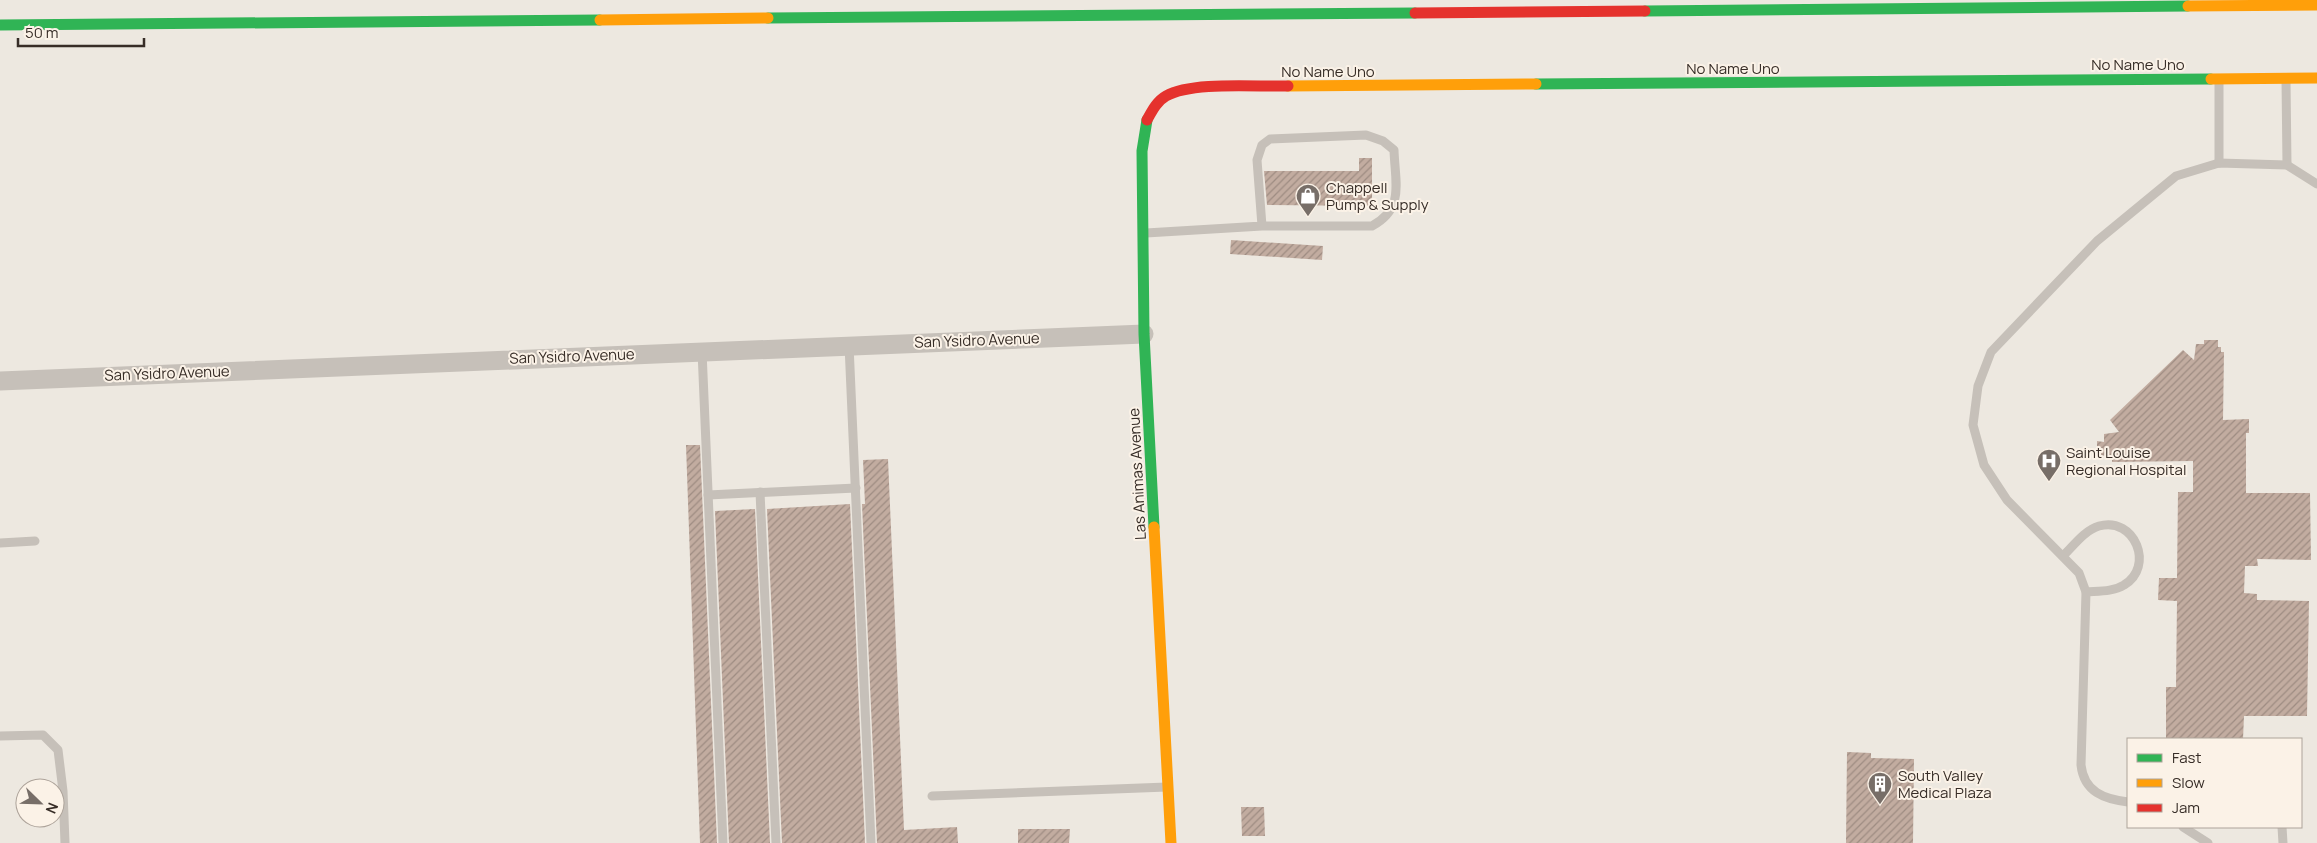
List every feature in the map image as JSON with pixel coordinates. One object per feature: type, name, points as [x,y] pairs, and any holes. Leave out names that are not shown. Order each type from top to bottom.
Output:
[{"type":"main road","points":[[0,26],[2317,5]]},
{"type":"main road","name":"No Name Uno","points":[[1154,106],[1166,96],[1184,89],[1202,87],[2317,78]]},
{"type":"main road","name":"Las Animas Avenue","points":[[1154,106],[1147,120],[1142,151],[1144,334],[1171,843]]},
{"type":"street","name":"San Ysidro Avenue","points":[[0,381],[1144,334]]},
{"type":"lane","points":[[2286,78],[2287,165]]},
{"type":"lane","points":[[2219,79],[2219,163]]},
{"type":"lane","points":[[1143,233],[1262,226],[1372,226],[1384,219],[1396,204],[1394,150],[1383,141],[1366,135],[1270,139],[1262,145],[1257,160],[1262,226]]},
{"type":"lane","points":[[2127,802],[2110,800],[2093,791],[2082,777],[2086,592],[2079,573],[2064,555],[2006,500],[1984,465],[1973,425],[1978,386],[1991,352],[2097,240],[2176,176],[2219,163],[2287,165],[2317,184]]},
{"type":"lane","points":[[849,345],[871,843]]},
{"type":"lane","points":[[702,351],[723,843]]},
{"type":"lane","points":[[708,495],[856,488]]},
{"type":"lane","points":[[760,492],[776,843]]},
{"type":"lane","points":[[2064,555],[2089,531],[2100,526],[2111,525],[2122,528],[2131,535],[2138,545],[2140,556],[2138,568],[2133,578],[2124,586],[2113,590],[2086,592]]},
{"type":"lane","points":[[0,543],[35,541]]},
{"type":"lane","points":[[0,736],[43,735],[58,750],[64,791],[65,843]]},
{"type":"lane","points":[[932,796],[1168,786]]},
{"type":"lane","points":[[2185,828],[2208,843]]},
{"type":"lane","points":[[2282,828],[2283,843]]},
{"type":"building","points":[[1359,158],[1372,158],[1372,206],[1267,205],[1264,171],[1359,171]]},
{"type":"building","points":[[1231,240],[1323,246],[1322,260],[1230,254]]},
{"type":"building","points":[[2204,340],[2218,340],[2218,347],[2221,347],[2221,352],[2224,352],[2223,420],[2249,419],[2249,433],[2246,433],[2246,493],[2310,493],[2311,560],[2257,559],[2258,566],[2245,566],[2244,593],[2257,594],[2257,600],[2309,601],[2307,716],[2244,716],[2243,738],[2166,738],[2166,687],[2176,687],[2177,601],[2158,600],[2159,578],[2177,578],[2178,492],[2193,492],[2193,461],[2112,462],[2112,458],[2097,455],[2097,441],[2104,442],[2104,434],[2119,432],[2110,420],[2183,350],[2194,360],[2196,344],[2204,344]]},
{"type":"building","points":[[686,445],[700,445],[717,843],[700,843]]},
{"type":"building","points":[[888,459],[904,830],[957,827],[958,843],[877,843],[862,504],[865,504],[863,460]]},
{"type":"building","points":[[850,504],[865,843],[782,843],[767,509]]},
{"type":"building","points":[[755,509],[770,843],[729,843],[715,511]]},
{"type":"building","name":"South Valley Medical Plaza","points":[[1847,752],[1871,753],[1871,758],[1914,759],[1913,843],[1846,843]]},
{"type":"building","points":[[1241,807],[1264,807],[1265,836],[1242,836]]},
{"type":"building","points":[[1018,829],[1070,829],[1069,843],[1018,843]]},
{"type":"traffic: fast","points":[[1645,11],[2188,6]]},
{"type":"traffic: fast","points":[[768,18],[1415,13]]},
{"type":"traffic: fast","points":[[0,25],[600,20]]},
{"type":"traffic: fast","points":[[1536,84],[2211,79]]},
{"type":"traffic: fast","points":[[1147,120],[1142,151],[1144,334],[1154,527]]},
{"type":"traffic: slow","points":[[2188,6],[2317,5]]},
{"type":"traffic: slow","points":[[600,20],[768,18]]},
{"type":"traffic: slow","points":[[2211,79],[2317,78]]},
{"type":"traffic: slow","points":[[1288,86],[1536,84]]},
{"type":"traffic: slow","points":[[1154,527],[1171,843]]},
{"type":"traffic: jam","points":[[1415,13],[1645,11]]},
{"type":"traffic: jam","points":[[1147,120],[1160,101],[1177,91],[1225,86],[1288,86]]},
{"type":"place","name":"Chappell Pump & Supply","points":[[1308,217]]},
{"type":"place","name":"Saint Louise Regional Hospital","points":[[2049,482]]},
{"type":"place","name":"South Valley Medical Plaza","points":[[1880,805]]}]
